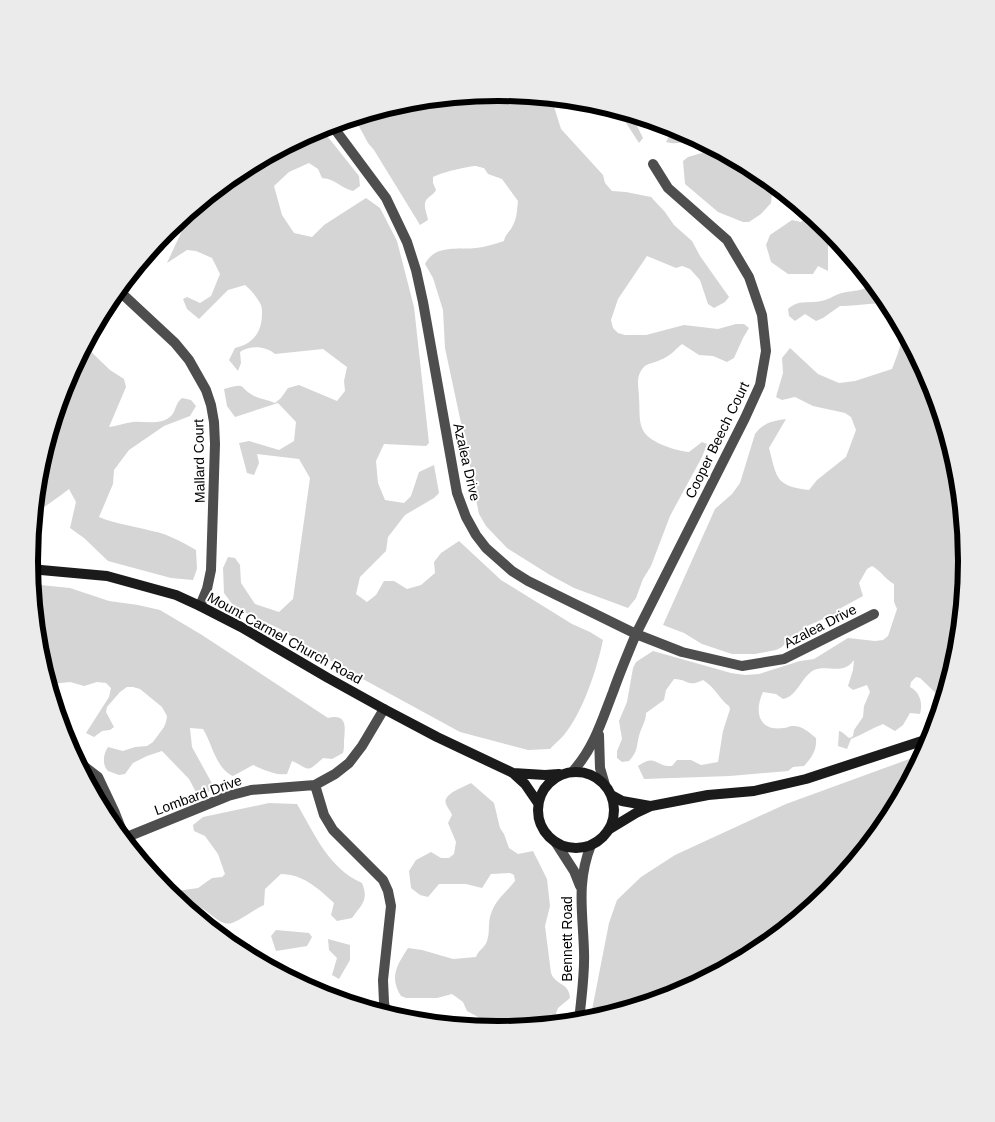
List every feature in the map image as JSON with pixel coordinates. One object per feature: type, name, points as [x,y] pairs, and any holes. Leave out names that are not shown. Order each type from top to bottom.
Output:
[{"type":"main road","name":"Mount Carmel Church Road","points":[[38,570],[107,576],[176,596],[200,606],[241,627],[384,709],[437,737],[513,773],[525,784],[538,802]]},
{"type":"main road","points":[[608,830],[650,806],[708,795],[754,791],[806,779],[920,742]]},
{"type":"main road","points":[[573,772],[585,772],[596,777],[605,785],[614,807],[613,819],[601,839],[591,845],[579,848],[568,848],[556,843],[547,836],[540,826],[538,814],[538,802],[542,791],[550,781],[561,774],[573,772]]},
{"type":"main road","name":"Mount Carmel Church Road","points":[[513,773],[561,774]]},
{"type":"main road","points":[[611,796],[622,801],[650,806]]},
{"type":"street","name":"Azalea Drive","points":[[336,130],[386,198],[407,242],[423,302],[457,493],[466,517],[476,535],[499,560],[528,581],[636,634],[682,652],[742,666],[784,659],[874,614]]},
{"type":"street","name":"Cooper Beech Court","points":[[636,634],[746,418],[760,385],[766,350],[762,315],[749,278],[727,240],[668,188],[653,164]]},
{"type":"street","name":"Mallard Court","points":[[123,294],[175,343],[189,360],[206,390],[211,405],[215,444],[211,570],[207,589],[200,606]]},
{"type":"street","points":[[573,772],[599,731],[620,670],[636,634]]},
{"type":"street","points":[[384,709],[362,746],[349,763],[335,774],[315,785],[324,815],[333,830],[382,880],[388,891],[391,906],[383,980],[385,1007]]},
{"type":"street","points":[[599,731],[600,768],[605,785]]},
{"type":"street","points":[[88,769],[98,777],[117,820]]},
{"type":"street","name":"Lombard Drive","points":[[131,838],[228,796],[251,790],[315,785]]},
{"type":"street","name":"Bennett Road","points":[[556,843],[574,871],[580,886]]},
{"type":"street","name":"Bennett Road","points":[[580,1013],[584,954],[580,886],[584,863],[591,845]]},
{"type":"shaded area","points":[[498,101],[553,105],[561,129],[603,175],[605,183],[612,191],[651,197],[674,225],[692,241],[700,256],[729,297],[725,302],[714,308],[708,304],[700,280],[690,269],[682,266],[676,268],[647,256],[618,299],[611,320],[613,328],[618,333],[625,335],[646,335],[684,325],[718,329],[736,324],[744,324],[749,328],[734,358],[727,362],[713,356],[699,355],[682,344],[666,357],[645,366],[639,375],[640,420],[647,436],[665,446],[689,452],[702,442],[707,444],[670,516],[651,566],[643,579],[636,598],[628,608],[574,588],[507,548],[486,526],[479,514],[466,437],[461,423],[445,348],[443,310],[433,278],[425,264],[435,253],[441,251],[479,248],[504,241],[515,221],[518,201],[502,179],[488,174],[484,168],[476,166],[454,170],[433,177],[436,190],[427,199],[425,204],[428,220],[420,225],[357,123],[408,110],[467,102]]},
{"type":"shaded area","points":[[623,119],[635,122],[643,138],[639,143]]},
{"type":"shaded area","points":[[326,134],[359,176],[360,186],[353,191],[331,180],[322,178],[318,169],[309,163],[289,172],[274,186],[282,215],[294,233],[312,237],[324,225],[366,198],[380,208],[397,241],[414,307],[429,443],[426,446],[384,444],[376,461],[378,483],[385,500],[404,503],[411,496],[419,472],[434,465],[439,493],[405,515],[388,537],[386,551],[360,577],[356,594],[367,602],[376,595],[384,581],[394,581],[407,589],[421,585],[435,573],[434,562],[441,553],[459,541],[501,580],[572,624],[603,640],[593,677],[577,715],[564,735],[550,749],[528,750],[460,732],[339,666],[280,629],[235,608],[224,593],[223,568],[228,557],[235,558],[240,565],[241,583],[255,604],[279,612],[293,599],[310,478],[299,459],[257,454],[259,463],[254,475],[247,473],[239,443],[249,441],[279,450],[294,441],[296,422],[278,403],[235,417],[227,406],[224,389],[240,386],[254,396],[275,403],[288,388],[299,385],[337,401],[345,391],[344,381],[347,367],[323,349],[275,354],[267,349],[253,347],[240,352],[241,363],[238,371],[229,360],[235,348],[247,344],[258,332],[262,320],[262,307],[258,300],[245,285],[228,290],[199,319],[187,309],[183,299],[187,297],[200,303],[211,296],[220,274],[212,258],[196,251],[187,250],[167,263],[186,223],[194,215],[242,179],[294,148]]},
{"type":"shaded area","points":[[670,134],[686,142],[678,143],[666,142]]},
{"type":"shaded area","points":[[702,153],[713,154],[772,192],[771,203],[761,214],[749,222],[743,222],[718,212],[685,184],[683,161],[688,157]]},
{"type":"shaded area","points":[[805,219],[828,242],[828,271],[818,266],[813,274],[788,274],[771,262],[766,245],[770,235],[792,220],[801,222]]},
{"type":"shaded area","points":[[866,288],[879,304],[840,306],[816,321],[805,314],[795,321],[789,316],[788,309],[796,304],[816,302],[839,294]]},
{"type":"shaded area","points":[[901,341],[933,413],[949,471],[954,501],[958,561],[957,591],[949,651],[937,695],[920,678],[916,677],[911,682],[910,687],[920,698],[920,714],[910,713],[903,725],[895,731],[883,724],[875,727],[851,739],[847,749],[838,746],[839,731],[847,737],[853,736],[854,730],[863,717],[864,706],[870,692],[867,685],[853,690],[848,686],[854,660],[850,665],[840,669],[814,670],[805,677],[796,691],[788,697],[783,699],[776,694],[763,692],[759,706],[760,719],[768,727],[799,727],[808,731],[816,738],[816,746],[813,753],[804,766],[793,767],[788,771],[730,776],[644,779],[638,766],[644,762],[652,761],[672,766],[677,760],[691,760],[701,765],[718,762],[723,731],[730,709],[711,686],[703,680],[691,683],[674,679],[666,690],[664,700],[646,713],[634,755],[629,761],[622,762],[617,758],[617,751],[622,739],[619,721],[627,702],[633,668],[636,662],[653,651],[731,673],[745,675],[759,674],[800,661],[814,659],[848,638],[875,641],[883,640],[888,636],[897,609],[894,602],[894,584],[872,566],[867,569],[859,583],[863,596],[841,608],[837,613],[807,626],[793,639],[787,641],[776,650],[755,654],[732,654],[702,644],[684,633],[663,625],[715,509],[732,494],[740,483],[755,434],[758,430],[769,423],[786,419],[769,448],[779,479],[790,486],[809,490],[817,480],[846,457],[856,430],[851,417],[845,413],[813,406],[795,397],[782,400],[776,397],[783,373],[782,358],[790,348],[818,374],[839,383],[855,381],[892,369]]},
{"type":"shaded area","points":[[89,350],[110,370],[124,379],[126,387],[109,427],[133,422],[163,421],[172,415],[182,398],[191,400],[196,406],[190,416],[164,426],[129,450],[114,470],[113,484],[99,517],[164,534],[196,550],[197,569],[193,580],[171,578],[108,561],[84,538],[70,528],[76,502],[69,489],[40,510],[53,442],[73,385]]},
{"type":"shaded area","points":[[38,585],[70,588],[109,601],[160,610],[202,635],[328,718],[334,717],[342,720],[345,727],[343,753],[332,759],[323,758],[308,769],[292,761],[287,774],[274,773],[253,765],[233,776],[227,773],[218,762],[203,729],[190,728],[192,747],[214,787],[208,792],[197,794],[189,779],[162,751],[133,763],[125,774],[119,775],[108,771],[105,766],[104,759],[108,747],[123,751],[147,746],[153,742],[164,727],[167,716],[162,707],[140,689],[127,687],[107,707],[106,712],[114,727],[110,730],[102,731],[94,737],[86,733],[109,697],[111,688],[106,683],[97,682],[84,686],[70,682],[54,684],[41,621]]},
{"type":"shaded area","points":[[913,758],[896,791],[862,841],[823,886],[778,926],[728,959],[701,974],[645,997],[592,1011],[609,923],[617,900],[641,877],[675,855],[786,804]]},
{"type":"shaded area","points":[[471,783],[494,803],[500,828],[509,848],[518,854],[533,851],[547,879],[550,906],[545,926],[551,973],[556,980],[565,986],[570,998],[558,1008],[554,1017],[528,1020],[480,1020],[467,1011],[463,1002],[452,994],[437,998],[406,998],[401,996],[397,989],[395,983],[396,971],[408,948],[453,959],[476,957],[487,941],[490,917],[495,906],[515,881],[514,875],[510,873],[491,874],[482,888],[466,884],[439,884],[428,897],[420,895],[411,888],[409,871],[416,860],[431,852],[441,858],[449,858],[454,854],[456,842],[448,823],[452,815],[446,800],[450,794]]},
{"type":"shaded area","points":[[269,803],[297,804],[316,838],[331,859],[350,877],[362,883],[365,894],[363,902],[352,918],[337,921],[331,915],[334,903],[303,879],[281,874],[265,889],[264,905],[232,923],[220,921],[203,909],[192,905],[177,891],[198,888],[212,878],[222,877],[225,874],[218,854],[205,836],[194,831],[193,825],[203,817]]},
{"type":"shaded area","points":[[276,930],[309,933],[312,937],[307,946],[276,951],[271,936]]},
{"type":"shaded area","points":[[328,939],[350,945],[350,960],[339,979],[332,975],[337,958],[329,950]]}]
